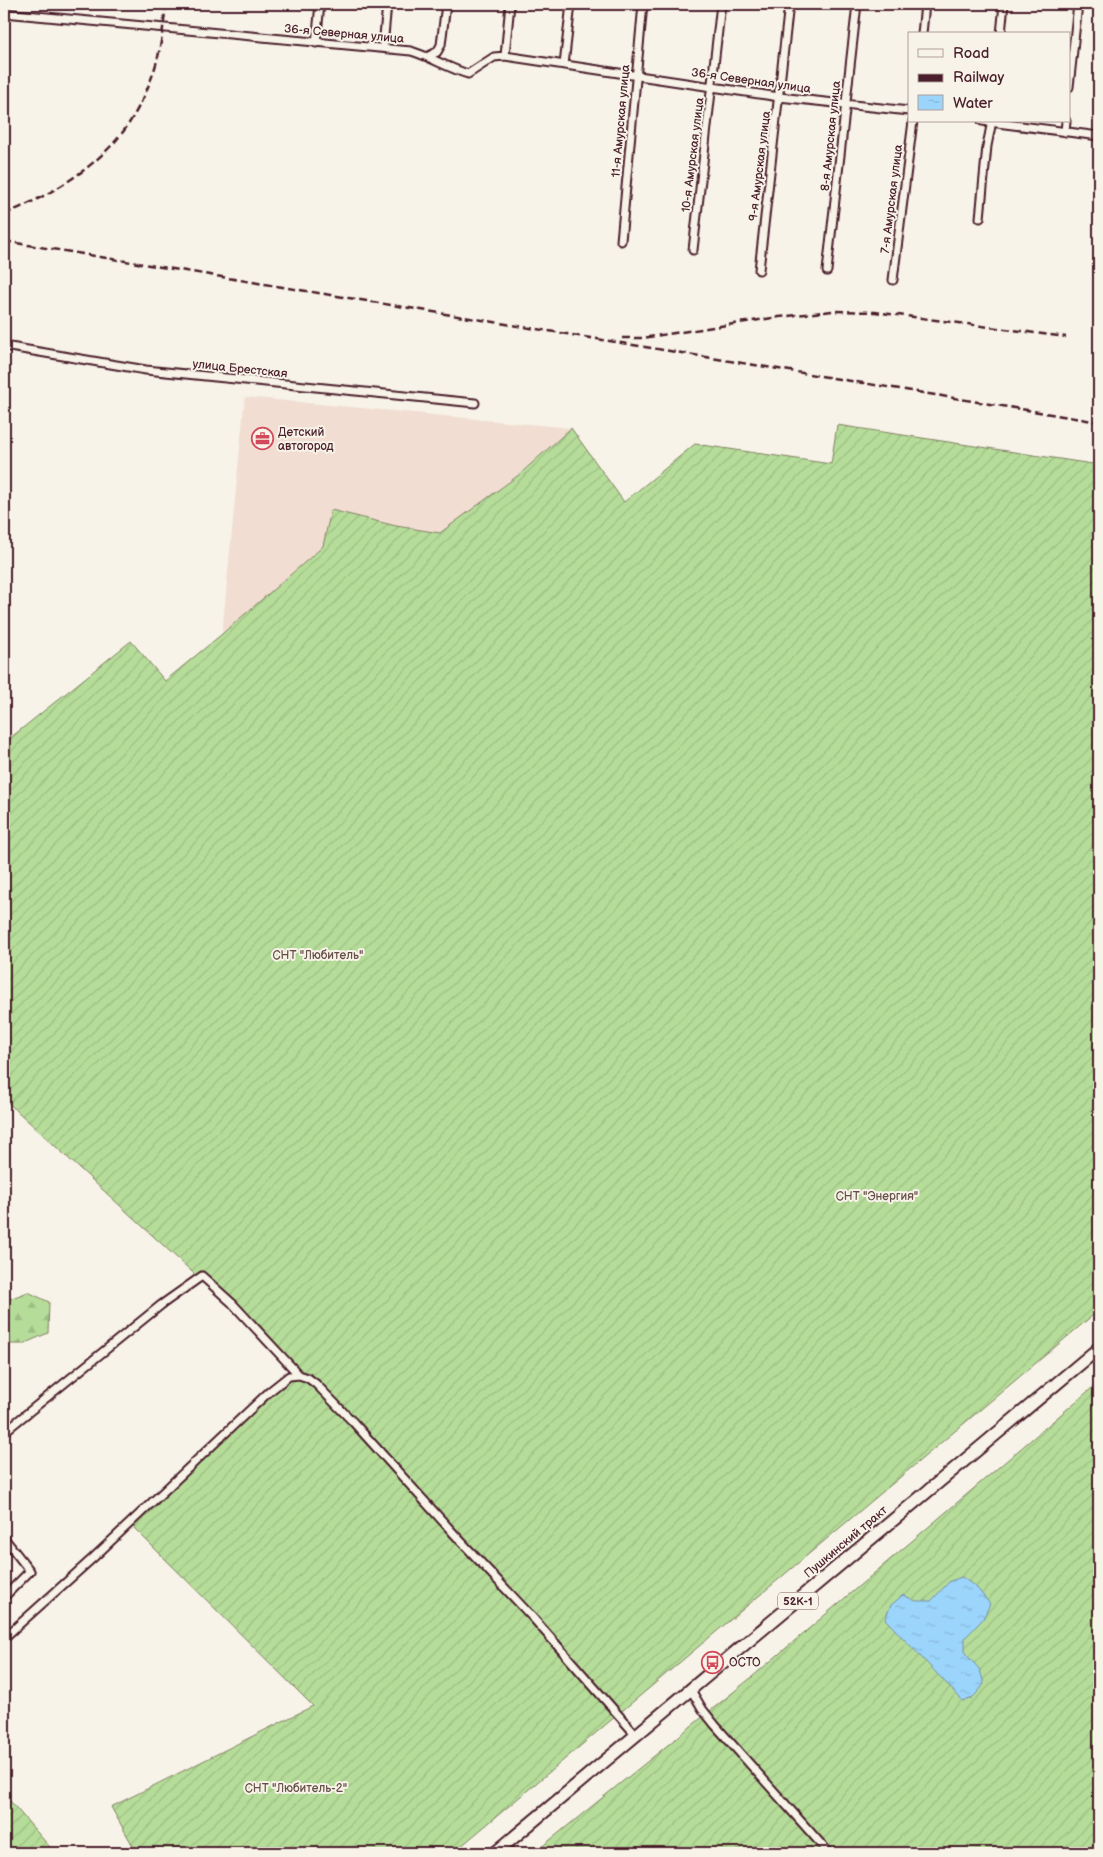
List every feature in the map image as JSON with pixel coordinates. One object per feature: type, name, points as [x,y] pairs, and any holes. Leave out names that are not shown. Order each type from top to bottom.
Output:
[{"type":"main road","name":"Пушкинский тракт","points":[[495,1853],[1099,1348]]},
{"type":"street","points":[[316,42],[320,4]]},
{"type":"street","points":[[383,47],[387,4]]},
{"type":"street","points":[[429,56],[437,52],[441,45],[446,4]]},
{"type":"street","points":[[504,56],[510,4]]},
{"type":"street","points":[[564,65],[571,4]]},
{"type":"street","name":"11-я Амурская улица","points":[[622,241],[644,4]]},
{"type":"street","name":"10-я Амурская улица","points":[[693,250],[721,4]]},
{"type":"street","name":"9-я Амурская улица","points":[[759,270],[789,4]]},
{"type":"street","name":"8-я Амурская улица","points":[[827,271],[857,4]]},
{"type":"street","points":[[922,32],[926,4]]},
{"type":"street","points":[[1001,32],[1004,4]]},
{"type":"street","points":[[1070,78],[1078,4]]},
{"type":"street","name":"36-я Северная улица","points":[[4,12],[358,47],[383,47],[412,51],[429,56],[457,71],[468,74],[494,57],[504,56],[779,97],[908,111]]},
{"type":"street","name":"7-я Амурская улица","points":[[893,280],[912,122]]},
{"type":"street","points":[[980,218],[986,146],[992,122],[1099,136]]},
{"type":"street","points":[[1065,132],[1066,122]]},
{"type":"street","name":"улица Брестская","points":[[4,346],[146,370],[475,403]]},
{"type":"street","points":[[4,1432],[161,1305],[202,1276],[232,1303],[298,1375]]},
{"type":"street","points":[[4,1638],[93,1558],[270,1391],[289,1376],[298,1375],[308,1378],[316,1384],[354,1423],[456,1536],[529,1612],[636,1736]]},
{"type":"street","points":[[4,1538],[30,1572],[4,1597]]},
{"type":"street","points":[[691,1690],[715,1725],[829,1853]]},
{"type":"shaded area","points":[[245,397],[571,428],[520,474],[440,533],[396,526],[331,510],[323,546],[222,634]]},
{"type":"green space","name":"СНТ \"Любитель\"","points":[[837,425],[1099,465],[1099,1310],[453,1853],[137,1853],[111,1807],[313,1706],[129,1523],[300,1371],[4,1099],[4,743],[131,641],[165,681],[323,546],[331,510],[396,526],[440,533],[520,474],[571,428],[624,502],[695,444],[831,464]]},
{"type":"green space","points":[[28,1292],[49,1302],[48,1333],[23,1344],[4,1344],[4,1301]]},
{"type":"green space","points":[[1099,1382],[1099,1853],[534,1853],[752,1677]]},
{"type":"green space","points":[[4,1794],[55,1853],[4,1853]]},
{"type":"water","points":[[962,1577],[977,1588],[990,1604],[983,1619],[965,1638],[965,1653],[980,1670],[984,1684],[977,1693],[963,1701],[885,1619],[891,1605],[903,1595],[916,1601],[931,1601],[950,1581]]},
{"type":"railway","points":[[4,214],[32,202],[87,168],[110,147],[126,128],[140,105],[155,69],[166,4]]},
{"type":"railway","points":[[4,241],[1099,422]]},
{"type":"railway","points":[[622,338],[642,338],[779,317],[832,311],[875,312],[1066,337]]},
{"type":"place","name":"Детский автогород","points":[[262,439]]},
{"type":"place","name":"ОСТО","points":[[713,1662]]},
{"type":"park label","name":"СНТ \"Энергия\"","points":[[877,1196]]},
{"type":"park label","name":"СНТ \"Любитель-2\"","points":[[296,1788]]}]
